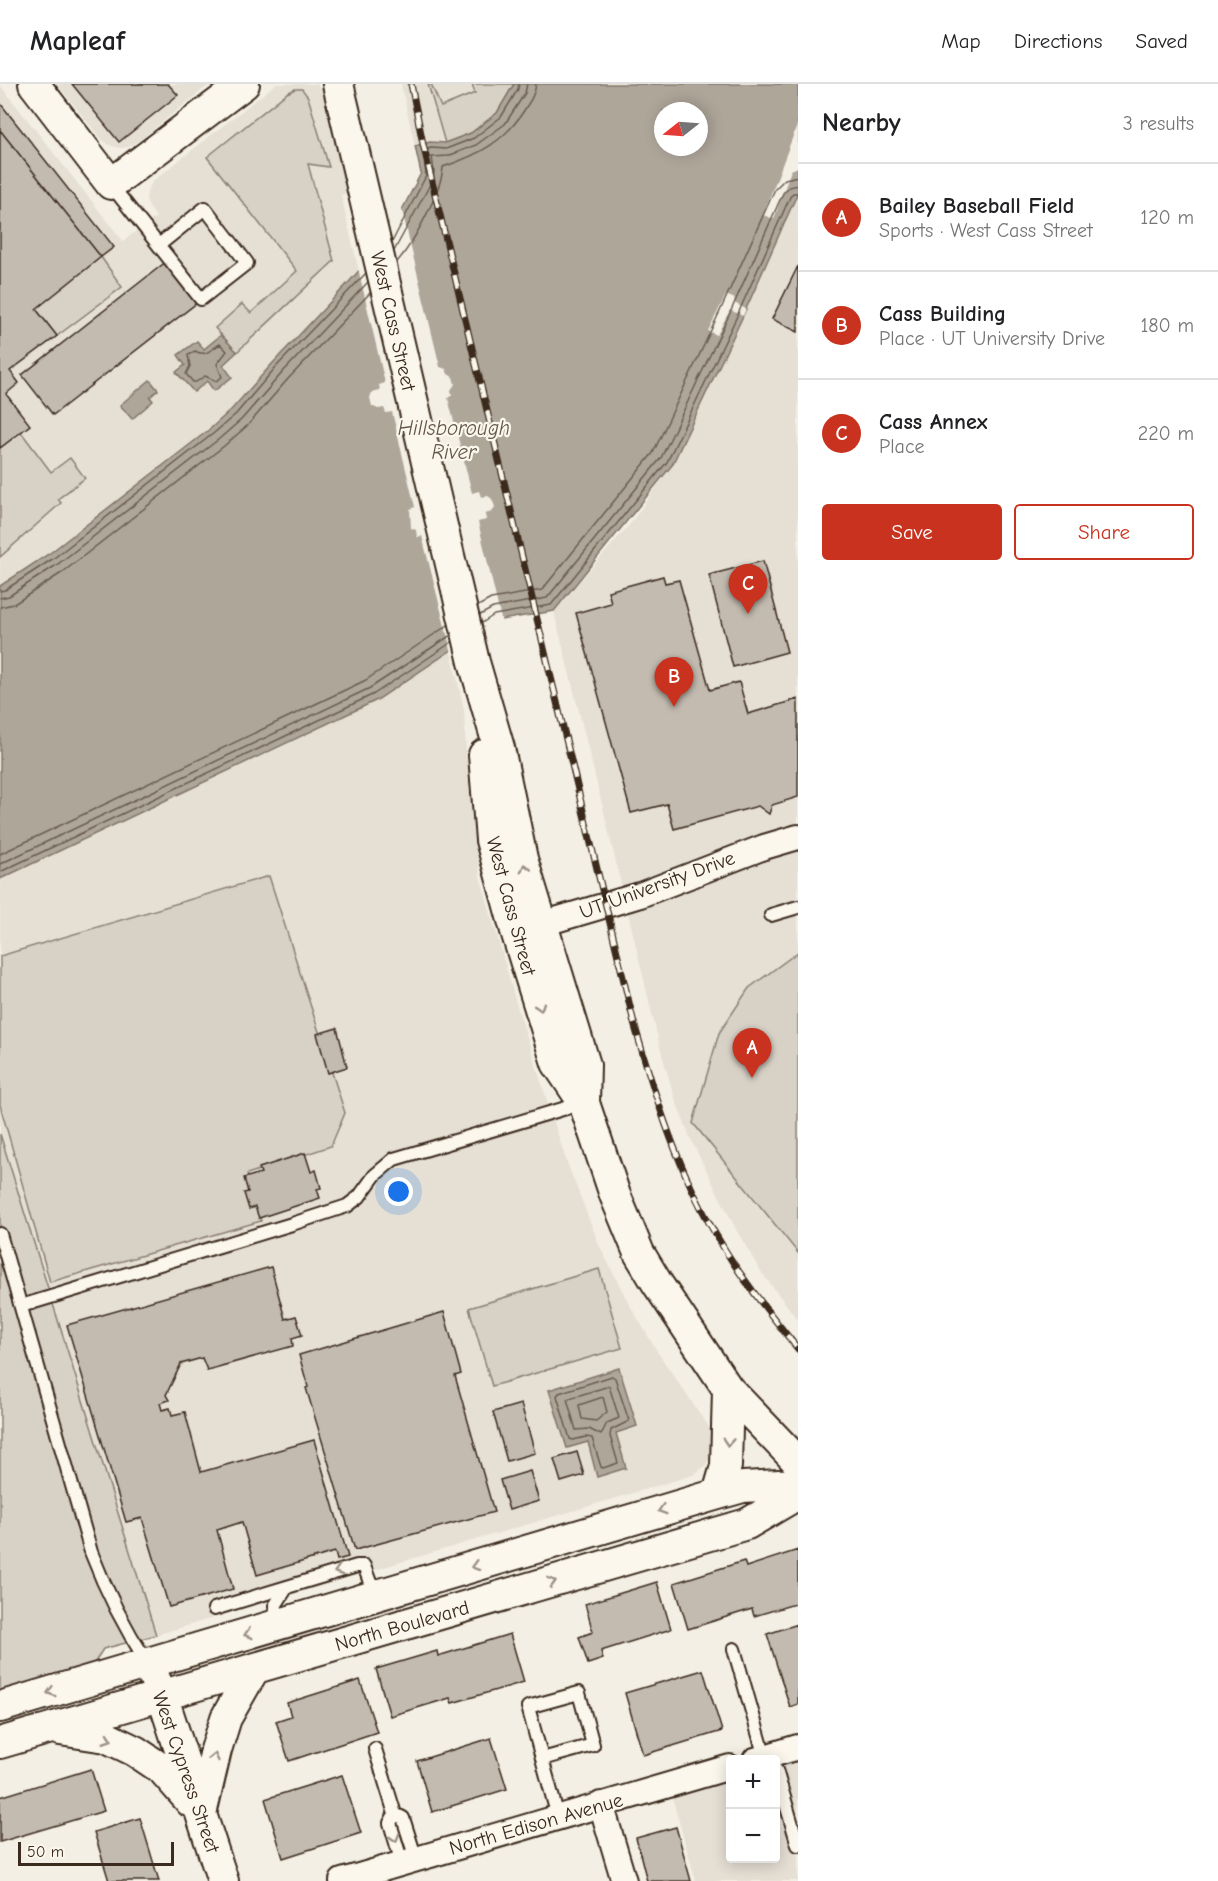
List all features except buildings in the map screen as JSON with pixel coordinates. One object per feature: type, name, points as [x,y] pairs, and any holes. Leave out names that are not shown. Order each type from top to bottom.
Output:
[{"type":"street","points":[[34,84],[111,184],[244,84]]},
{"type":"street","name":"West Cass Street","points":[[338,84],[474,662],[499,748],[522,860],[528,928],[585,1065],[584,1102],[615,1195],[639,1253],[729,1389],[798,1462]]},
{"type":"street","name":"UT University Drive","points":[[528,928],[640,895],[764,847],[798,837]]},
{"type":"street","points":[[718,1494],[726,1466],[729,1389]]},
{"type":"street","name":"North Boulevard","points":[[0,1707],[743,1487],[798,1484]]},
{"type":"street","name":"North Boulevard","points":[[0,1743],[747,1524],[798,1494]]},
{"type":"street","name":"West Cypress Street","points":[[148,1664],[162,1695],[223,1881]]},
{"type":"street","points":[[201,1814],[226,1718],[254,1669]]},
{"type":"street","points":[[51,1729],[106,1737],[135,1751],[162,1769],[201,1814]]},
{"type":"street","points":[[780,1755],[798,1747]]},
{"type":"street","name":"North Edison Avenue","points":[[342,1881],[726,1768]]},
{"type":"street","points":[[601,1804],[624,1881]]},
{"type":"lane","points":[[111,184],[201,299],[247,263],[205,208],[159,245]]},
{"type":"lane","points":[[771,915],[798,907]]},
{"type":"lane","points":[[21,1306],[347,1206],[359,1197],[375,1174],[394,1159],[584,1102]]},
{"type":"lane","points":[[0,1234],[91,1552],[104,1587],[148,1664]]},
{"type":"lane","points":[[214,1609],[357,1566],[364,1566],[375,1596]]},
{"type":"lane","points":[[281,1624],[274,1606],[287,1587]]},
{"type":"lane","points":[[734,1649],[766,1755]]},
{"type":"lane","points":[[542,1759],[593,1745],[579,1693],[528,1707],[542,1759],[558,1817]]},
{"type":"lane","points":[[375,1749],[395,1814],[403,1818],[409,1861]]},
{"type":"lane","points":[[780,1794],[798,1845]]},
{"type":"shaded area","points":[[57,84],[210,84],[140,140],[128,147],[120,148],[109,145],[100,138]]},
{"type":"shaded area","points":[[276,84],[317,84],[322,92],[349,193],[341,195],[359,272],[232,409],[210,429],[50,553],[0,586],[0,85],[123,241],[156,217],[146,199],[153,181]]},
{"type":"shaded area","points":[[401,84],[514,84],[445,143],[430,142],[415,146]]},
{"type":"shaded area","points":[[428,84],[431,84],[441,107],[475,93],[472,84],[514,84],[497,113],[471,133],[445,143]]},
{"type":"shaded area","points":[[295,89],[302,89],[308,97],[329,167],[308,164],[334,261],[237,352],[215,328],[242,304],[251,313],[297,271],[207,157]]},
{"type":"shaded area","points":[[798,192],[798,1320],[762,1273],[738,1233],[692,1142],[674,1096],[660,1047],[554,611],[630,524],[672,465],[742,318]]},
{"type":"shaded area","points":[[101,257],[122,287],[57,336],[36,309]]},
{"type":"shaded area","points":[[21,432],[51,472],[70,458],[85,478],[58,499],[61,503],[0,557],[0,448]]},
{"type":"shaded area","points":[[451,651],[464,710],[466,752],[480,876],[517,1006],[566,1160],[599,1245],[628,1302],[658,1353],[713,1433],[712,1455],[705,1466],[693,1475],[156,1635],[0,1134],[0,879],[377,700]]},
{"type":"shaded area","points":[[269,876],[345,1113],[331,1146],[247,1174],[261,1221],[50,1282],[0,1105],[0,956]]},
{"type":"shaded area","points":[[798,952],[798,1253],[693,1123],[719,1033],[749,988]]},
{"type":"shaded area","points":[[0,1134],[156,1635],[103,1649],[95,1662],[88,1665],[0,1691]]},
{"type":"shaded area","points":[[599,1269],[622,1348],[492,1386],[469,1308]]},
{"type":"shaded area","points":[[798,1761],[798,1881],[696,1881],[672,1797],[726,1781],[726,1863],[780,1863],[780,1767]]},
{"type":"water","name":"Hillsborough River","points":[[514,84],[798,84],[798,192],[742,318],[672,465],[554,611],[495,621],[377,700],[0,879],[0,586],[50,553],[210,429],[232,409],[387,239],[421,173],[415,146],[430,142],[445,143],[471,133],[497,113]]},
{"type":"water","points":[[221,335],[237,352],[223,365],[232,377],[214,391],[207,381],[194,392],[176,372],[185,365],[178,355],[197,341],[204,349]]},
{"type":"water","points":[[150,380],[158,390],[150,397],[153,401],[132,419],[120,405]]},
{"type":"water","points":[[619,1368],[637,1426],[616,1433],[626,1468],[597,1477],[588,1442],[567,1448],[549,1390]]},
{"type":"pier","points":[[798,123],[798,167],[791,170],[774,219],[763,215]]},
{"type":"pier","points":[[401,206],[440,367],[446,369],[453,377],[455,384],[451,390],[452,395],[448,398],[472,493],[479,491],[481,497],[488,496],[495,507],[492,512],[485,514],[486,520],[478,522],[502,623],[496,624],[452,654],[422,536],[417,537],[416,530],[411,528],[410,509],[415,507],[392,412],[386,413],[384,408],[378,409],[372,406],[370,398],[372,392],[380,390],[379,385],[385,383],[358,268],[384,238]]},
{"type":"pier","points":[[726,295],[735,299],[736,304],[746,309],[743,316],[730,310],[717,335],[708,331]]},
{"type":"railway","points":[[411,84],[423,144],[634,1023],[651,1081],[682,1165],[707,1219],[739,1272],[798,1349]]},
{"type":"place","name":"Cass Annex","points":[[748,614]]},
{"type":"place","name":"Cass Building","points":[[674,707]]},
{"type":"place","name":"Bailey Baseball Field","points":[[752,1078]]}]
